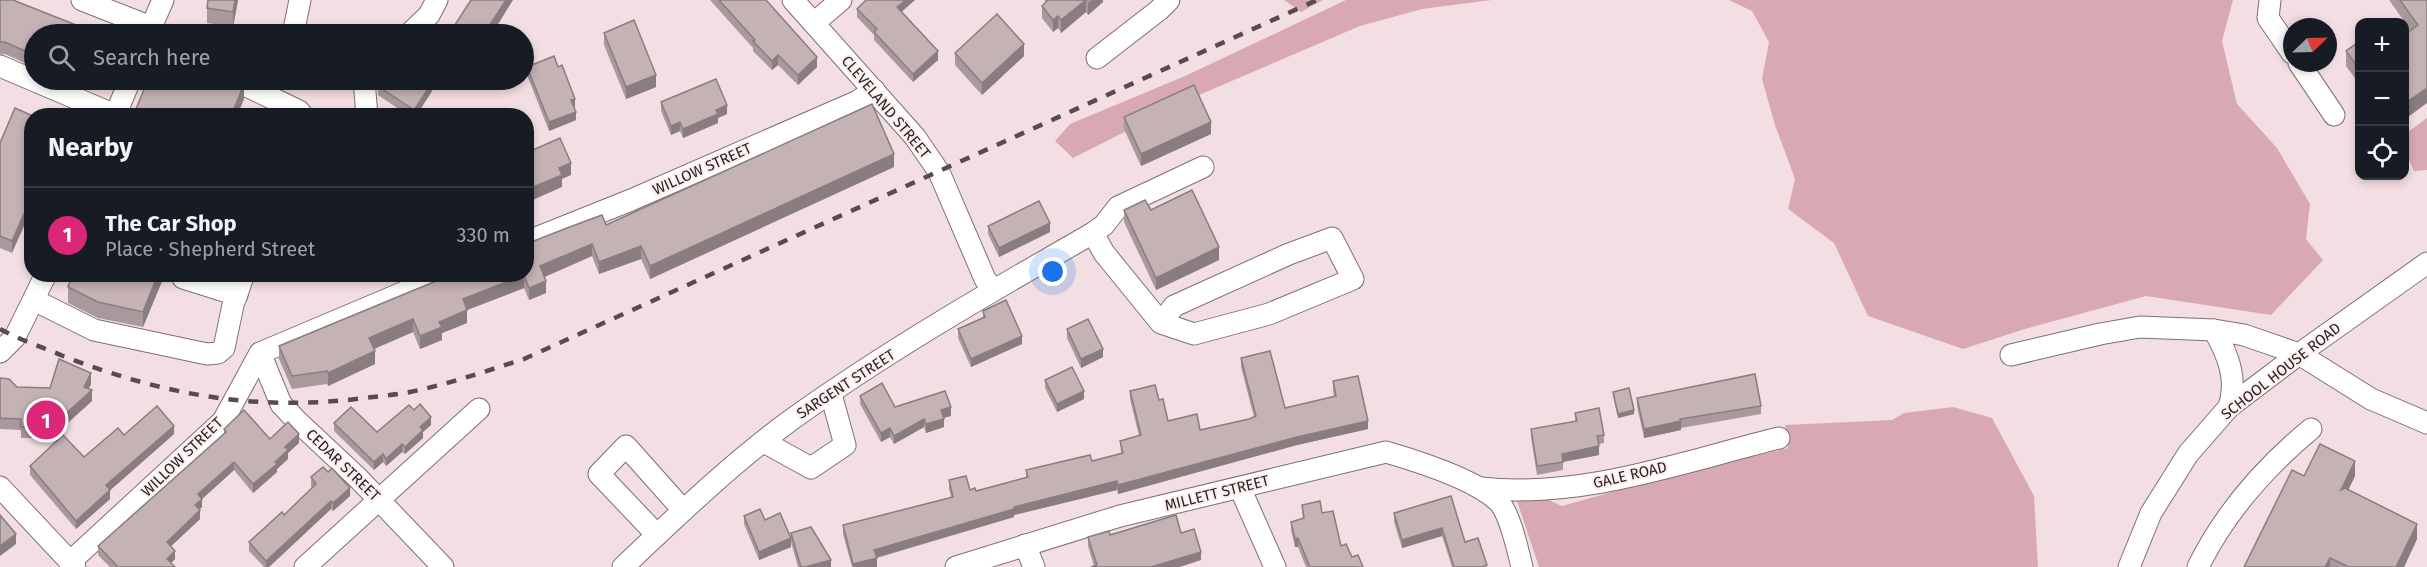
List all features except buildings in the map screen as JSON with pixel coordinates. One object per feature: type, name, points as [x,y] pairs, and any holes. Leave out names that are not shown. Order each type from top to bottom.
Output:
[{"type":"street","points":[[153,24],[163,0]]},
{"type":"street","points":[[296,24],[300,0]]},
{"type":"street","points":[[420,24],[429,15],[436,0]]},
{"type":"street","name":"CLEVELAND STREET","points":[[793,0],[915,137],[939,172],[985,279],[993,290]]},
{"type":"street","points":[[814,23],[841,0]]},
{"type":"street","points":[[1097,58],[1160,10],[1169,0]]},
{"type":"street","points":[[2270,0],[2268,18],[2283,40]]},
{"type":"street","points":[[91,2],[136,24]]},
{"type":"street","points":[[0,66],[24,76]]},
{"type":"street","points":[[2305,72],[2334,115]]},
{"type":"street","points":[[56,90],[99,108]]},
{"type":"street","points":[[118,108],[126,90]]},
{"type":"street","points":[[255,90],[293,108]]},
{"type":"street","points":[[365,90],[366,108]]},
{"type":"street","name":"WILLOW STREET","points":[[534,239],[652,191],[858,101],[874,90]]},
{"type":"street","name":"SARGENT STREET","points":[[623,567],[682,510],[764,441],[831,394],[993,290],[1093,233],[1104,225],[1118,207],[1203,167]]},
{"type":"street","points":[[1093,233],[1104,253],[1161,323],[1194,334],[1269,314],[1353,279],[1332,238],[1289,254],[1174,306],[1161,323]]},
{"type":"street","name":"SCHOOL HOUSE ROAD","points":[[2129,567],[2151,513],[2188,454],[2229,408],[2299,354],[2427,263]]},
{"type":"street","points":[[0,352],[15,337],[42,282]]},
{"type":"street","points":[[196,282],[237,295]]},
{"type":"street","points":[[34,300],[94,330],[207,354],[218,353],[224,348],[241,282]]},
{"type":"street","points":[[260,353],[424,282]]},
{"type":"street","points":[[2011,356],[2100,334],[2140,327],[2214,330],[2244,335],[2299,354],[2371,399],[2427,423]]},
{"type":"street","points":[[2214,330],[2226,351],[2234,381],[2229,408]]},
{"type":"street","name":"WILLOW STREET","points":[[72,564],[223,422],[260,353]]},
{"type":"street","name":"CEDAR STREET","points":[[260,353],[281,404],[380,500],[443,567]]},
{"type":"street","points":[[764,441],[811,468],[845,445],[831,394]]},
{"type":"street","points":[[305,567],[479,410]]},
{"type":"street","points":[[2198,567],[2223,523],[2242,497],[2270,465],[2311,429]]},
{"type":"street","name":"GALE ROAD","points":[[1477,488],[1509,491],[1578,487],[1779,438]]},
{"type":"street","points":[[657,535],[599,474],[626,446],[682,510]]},
{"type":"street","name":"MILLETT STREET","points":[[956,567],[1120,516],[1386,452],[1420,462],[1477,488]]},
{"type":"street","points":[[0,487],[72,564]]},
{"type":"street","points":[[1240,488],[1275,567]]},
{"type":"street","points":[[1477,488],[1500,503],[1515,538],[1522,567]]},
{"type":"street","points":[[1025,545],[1034,567]]},
{"type":"shaded area","points":[[1284,0],[1323,0],[1301,12]]},
{"type":"shaded area","points":[[1346,0],[1492,0],[1422,9],[1360,26],[1192,98],[1073,158],[1055,141],[1070,124],[1185,76]]},
{"type":"shaded area","points":[[1729,0],[2233,0],[2222,41],[2237,104],[2277,148],[2310,204],[2306,239],[2323,260],[2271,315],[2146,296],[2025,329],[1963,349],[1868,316],[1834,243],[1788,209],[1795,179],[1775,125],[1762,79],[1769,42],[1752,11]]},
{"type":"shaded area","points":[[2427,118],[2427,170],[2414,171],[2409,159],[2409,131]]},
{"type":"shaded area","points":[[1953,407],[1992,418],[2034,496],[2038,567],[1539,567],[1517,501],[1540,496],[1562,506],[1669,476],[1788,448],[1785,425],[1892,420],[1904,413]]},
{"type":"railway","points":[[0,329],[101,370],[137,381],[211,397],[286,403],[325,402],[393,395],[425,389],[524,359],[1317,0]]},
{"type":"place","name":"The Car Shop","points":[[46,420]]}]
